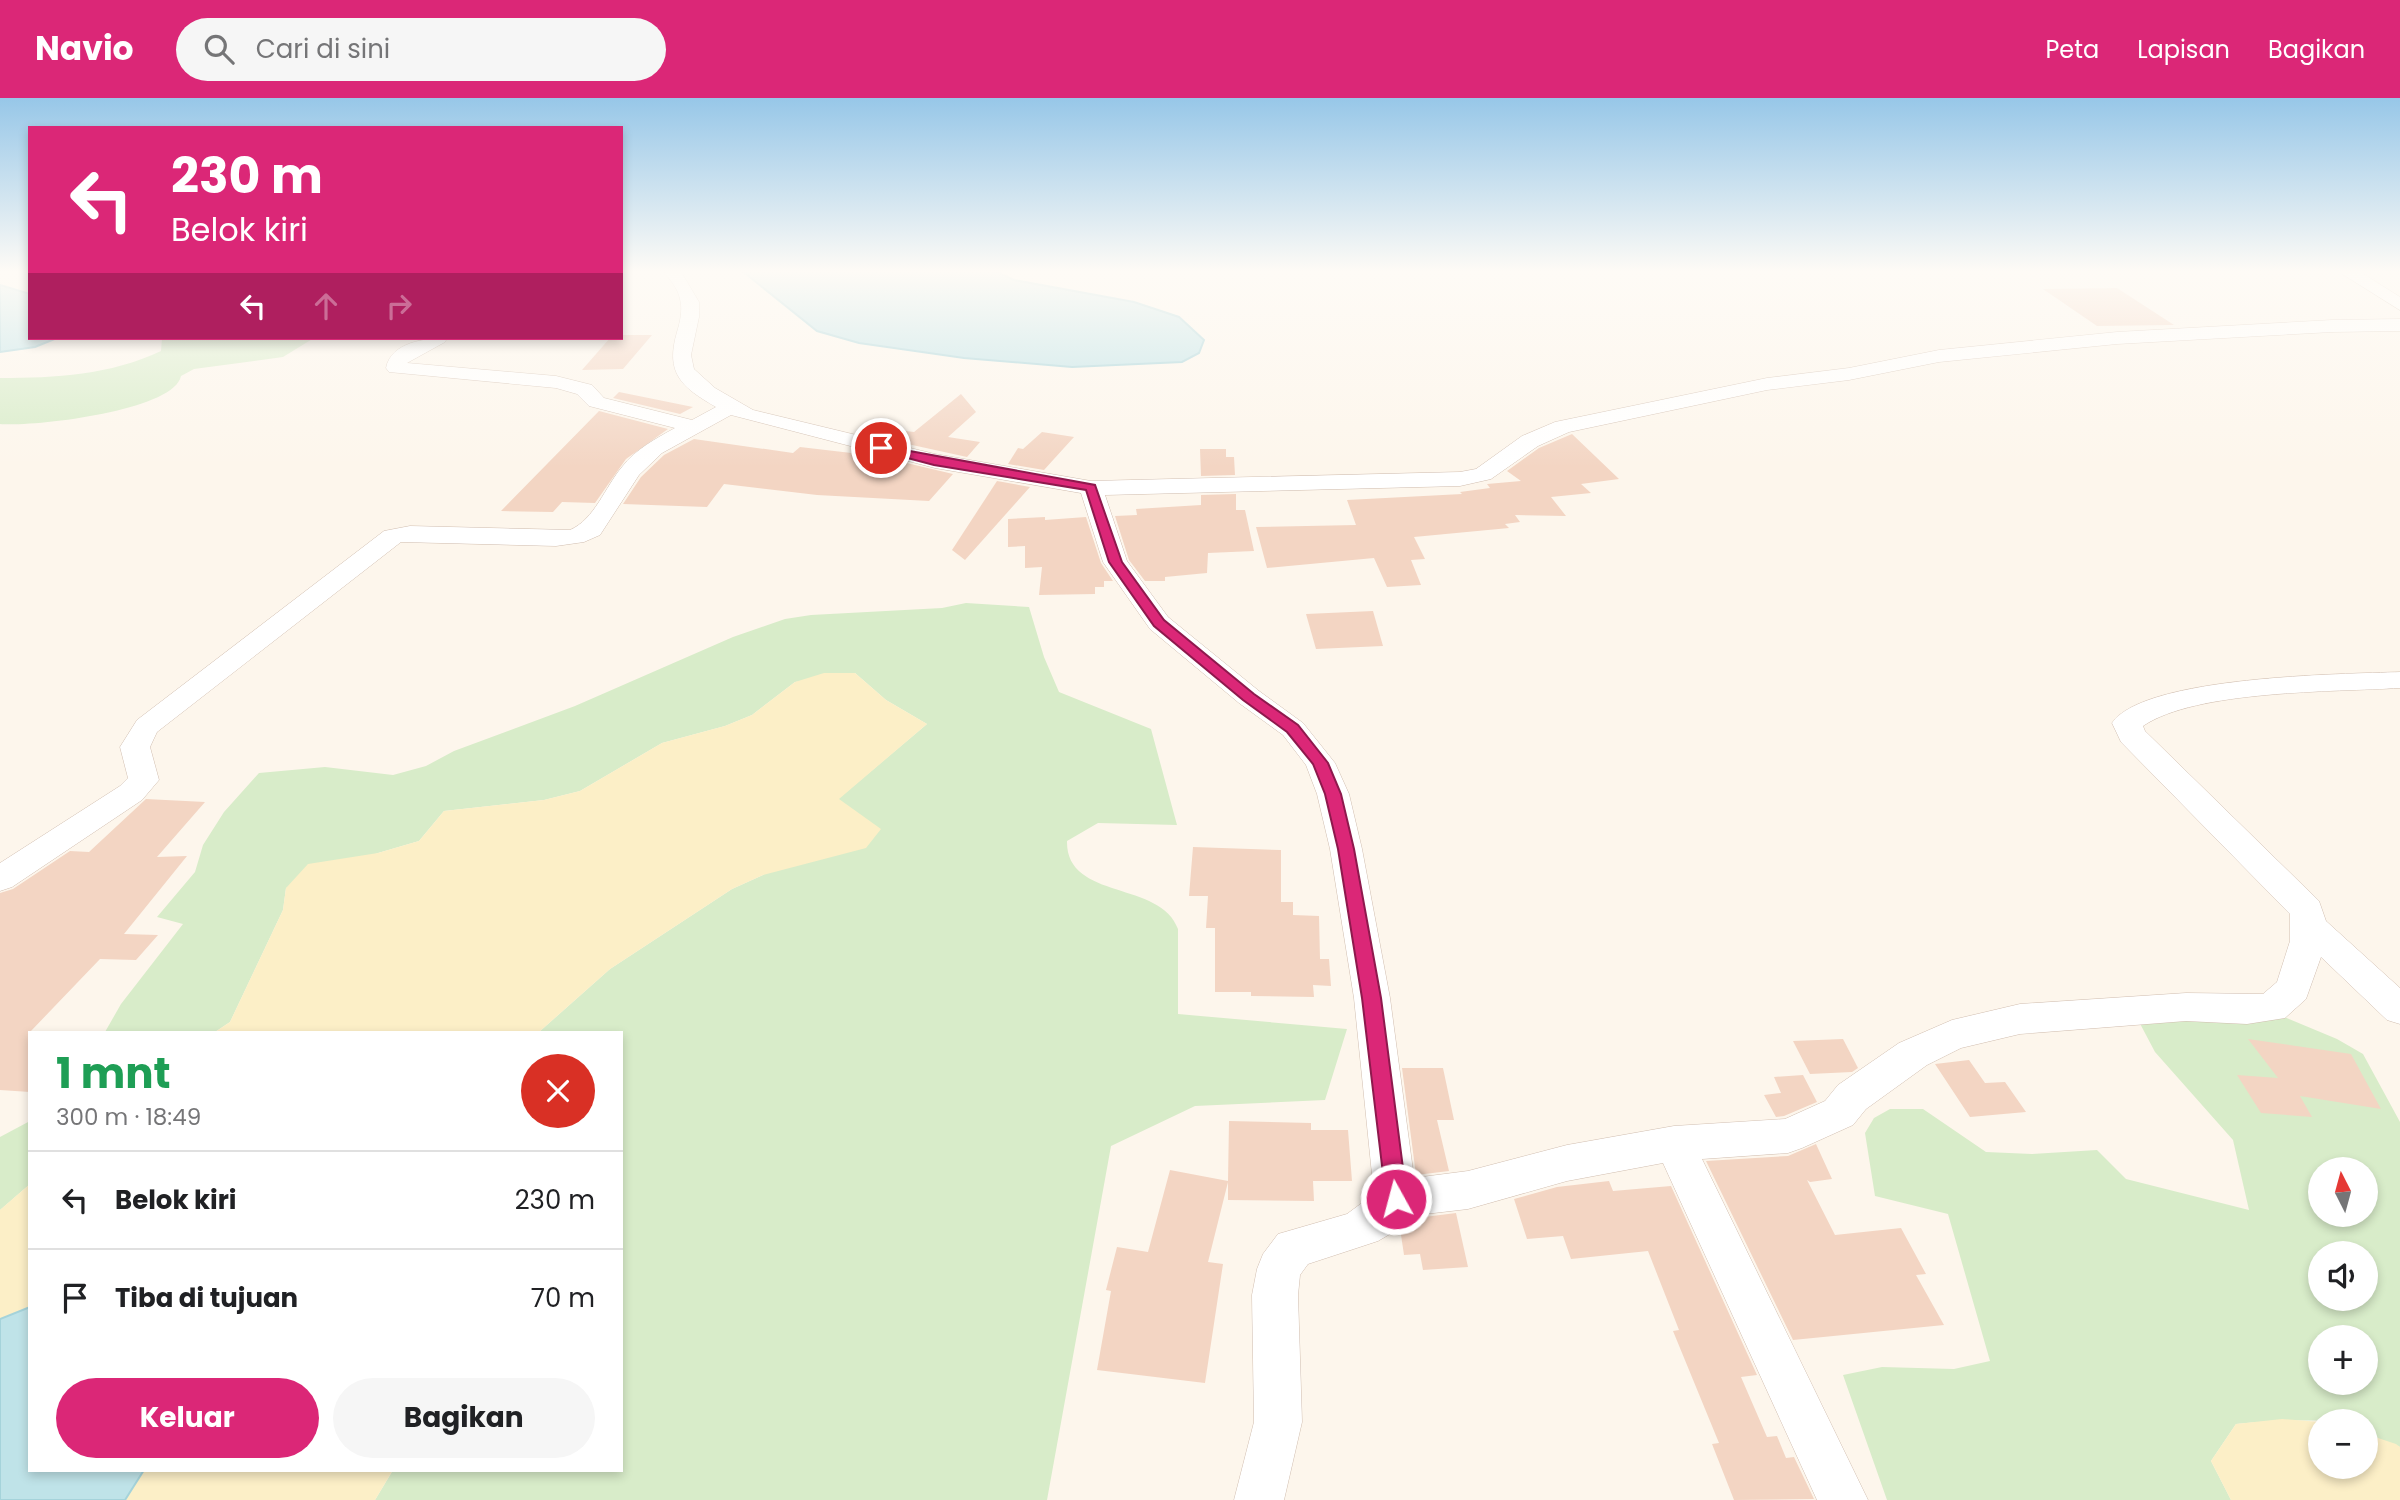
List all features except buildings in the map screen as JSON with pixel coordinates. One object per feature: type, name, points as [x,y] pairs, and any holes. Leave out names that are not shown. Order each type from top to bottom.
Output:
[{"type":"street","points":[[687,335],[681,360],[689,379],[746,414],[934,461],[1091,488],[1460,479],[1483,474],[1530,441],[1563,427],[1754,387],[1849,374],[1916,359],[2163,335]]},
{"type":"street","points":[[434,340],[407,353],[397,362],[396,368],[556,383],[582,388],[593,394],[596,402],[692,426]]},
{"type":"street","points":[[0,878],[131,793],[144,780],[134,750],[136,737],[147,726],[393,536],[410,533],[556,539],[575,537],[591,530],[630,471],[654,448],[731,407]]},
{"type":"street","points":[[1091,488],[1115,562],[1159,623],[1249,697],[1293,729],[1320,763],[1333,794],[1346,849],[1372,998],[1396,1199],[1384,1216],[1364,1229],[1293,1248],[1279,1269],[1275,1295],[1278,1422],[1259,1500]]},
{"type":"street","points":[[1396,1199],[1468,1190],[1567,1163],[1674,1143],[1788,1136],[1839,1113],[1852,1097],[1913,1055],[1952,1035],[2021,1019],[2186,1007],[2247,1010],[2272,1008],[2293,989],[2310,926],[2307,910],[2132,735],[2127,723],[2134,715],[2192,697],[2239,690],[2400,680]]},
{"type":"street","points":[[2310,926],[2400,1010]]},
{"type":"street","points":[[1674,1143],[1843,1500]]},
{"type":"green space","points":[[162,340],[311,340],[283,357],[194,369],[181,376],[173,388],[154,399],[129,407],[41,423],[0,424],[0,378],[82,374],[122,365],[161,351]]},
{"type":"green space","points":[[966,603],[1029,607],[1044,657],[1059,692],[1151,729],[1177,825],[1098,823],[1067,841],[1071,860],[1082,873],[1097,882],[1153,903],[1168,914],[1178,929],[1178,1014],[1347,1029],[1325,1100],[1195,1106],[1111,1146],[1047,1500],[375,1500],[392,1472],[623,1472],[623,1031],[540,1031],[610,969],[732,889],[763,875],[838,799],[927,724],[886,700],[855,673],[795,682],[752,715],[725,726],[662,743],[580,791],[544,800],[444,811],[419,841],[378,853],[286,888],[283,910],[230,1022],[216,1031],[106,1031],[121,1004],[183,924],[157,917],[195,872],[203,845],[224,812],[259,773],[325,767],[393,775],[426,766],[454,751],[575,706],[733,637],[785,619],[811,615],[942,608]]},
{"type":"green space","points":[[2232,995],[2337,1039],[2363,1054],[2400,1122],[2400,1447],[2378,1439],[2378,1409],[2308,1409],[2308,1421],[2236,1424],[2211,1461],[2231,1500],[1887,1500],[1843,1375],[1882,1367],[1954,1369],[1990,1361],[1948,1214],[1875,1196],[1865,1133],[1874,1118],[1890,1109],[1923,1109],[1986,1152],[2032,1154],[2097,1150],[2126,1179],[2249,1210],[2233,1140],[2155,1052],[2127,999]]},
{"type":"green space","points":[[28,1122],[28,1186],[0,1210],[0,1137]]},
{"type":"sand","points":[[824,673],[855,673],[886,700],[927,724],[839,799],[881,829],[866,848],[763,875],[732,889],[610,969],[540,1031],[216,1031],[230,1022],[283,910],[286,888],[308,864],[378,853],[419,841],[444,811],[544,800],[580,791],[662,743],[725,726],[752,715],[795,682]]},
{"type":"sand","points":[[28,1186],[28,1308],[0,1319],[0,1210]]},
{"type":"sand","points":[[2282,1419],[2308,1421],[2308,1479],[2378,1479],[2378,1438],[2396,1444],[2400,1447],[2400,1500],[2231,1500],[2211,1461],[2236,1424]]},
{"type":"sand","points":[[143,1472],[392,1472],[375,1500],[125,1500]]},
{"type":"water","points":[[0,335],[28,335],[28,340],[52,340],[35,347],[0,352]]},
{"type":"water","points":[[832,335],[1199,335],[1204,340],[1199,353],[1182,362],[1072,367],[964,358],[859,343]]},
{"type":"water","points":[[28,1308],[28,1472],[143,1472],[125,1500],[0,1500],[0,1319]]},
{"type":"route","points":[[881,448],[934,461],[1091,488],[1115,562],[1159,623],[1249,697],[1293,729],[1320,763],[1333,794],[1346,849],[1372,998],[1396,1199]]}]
